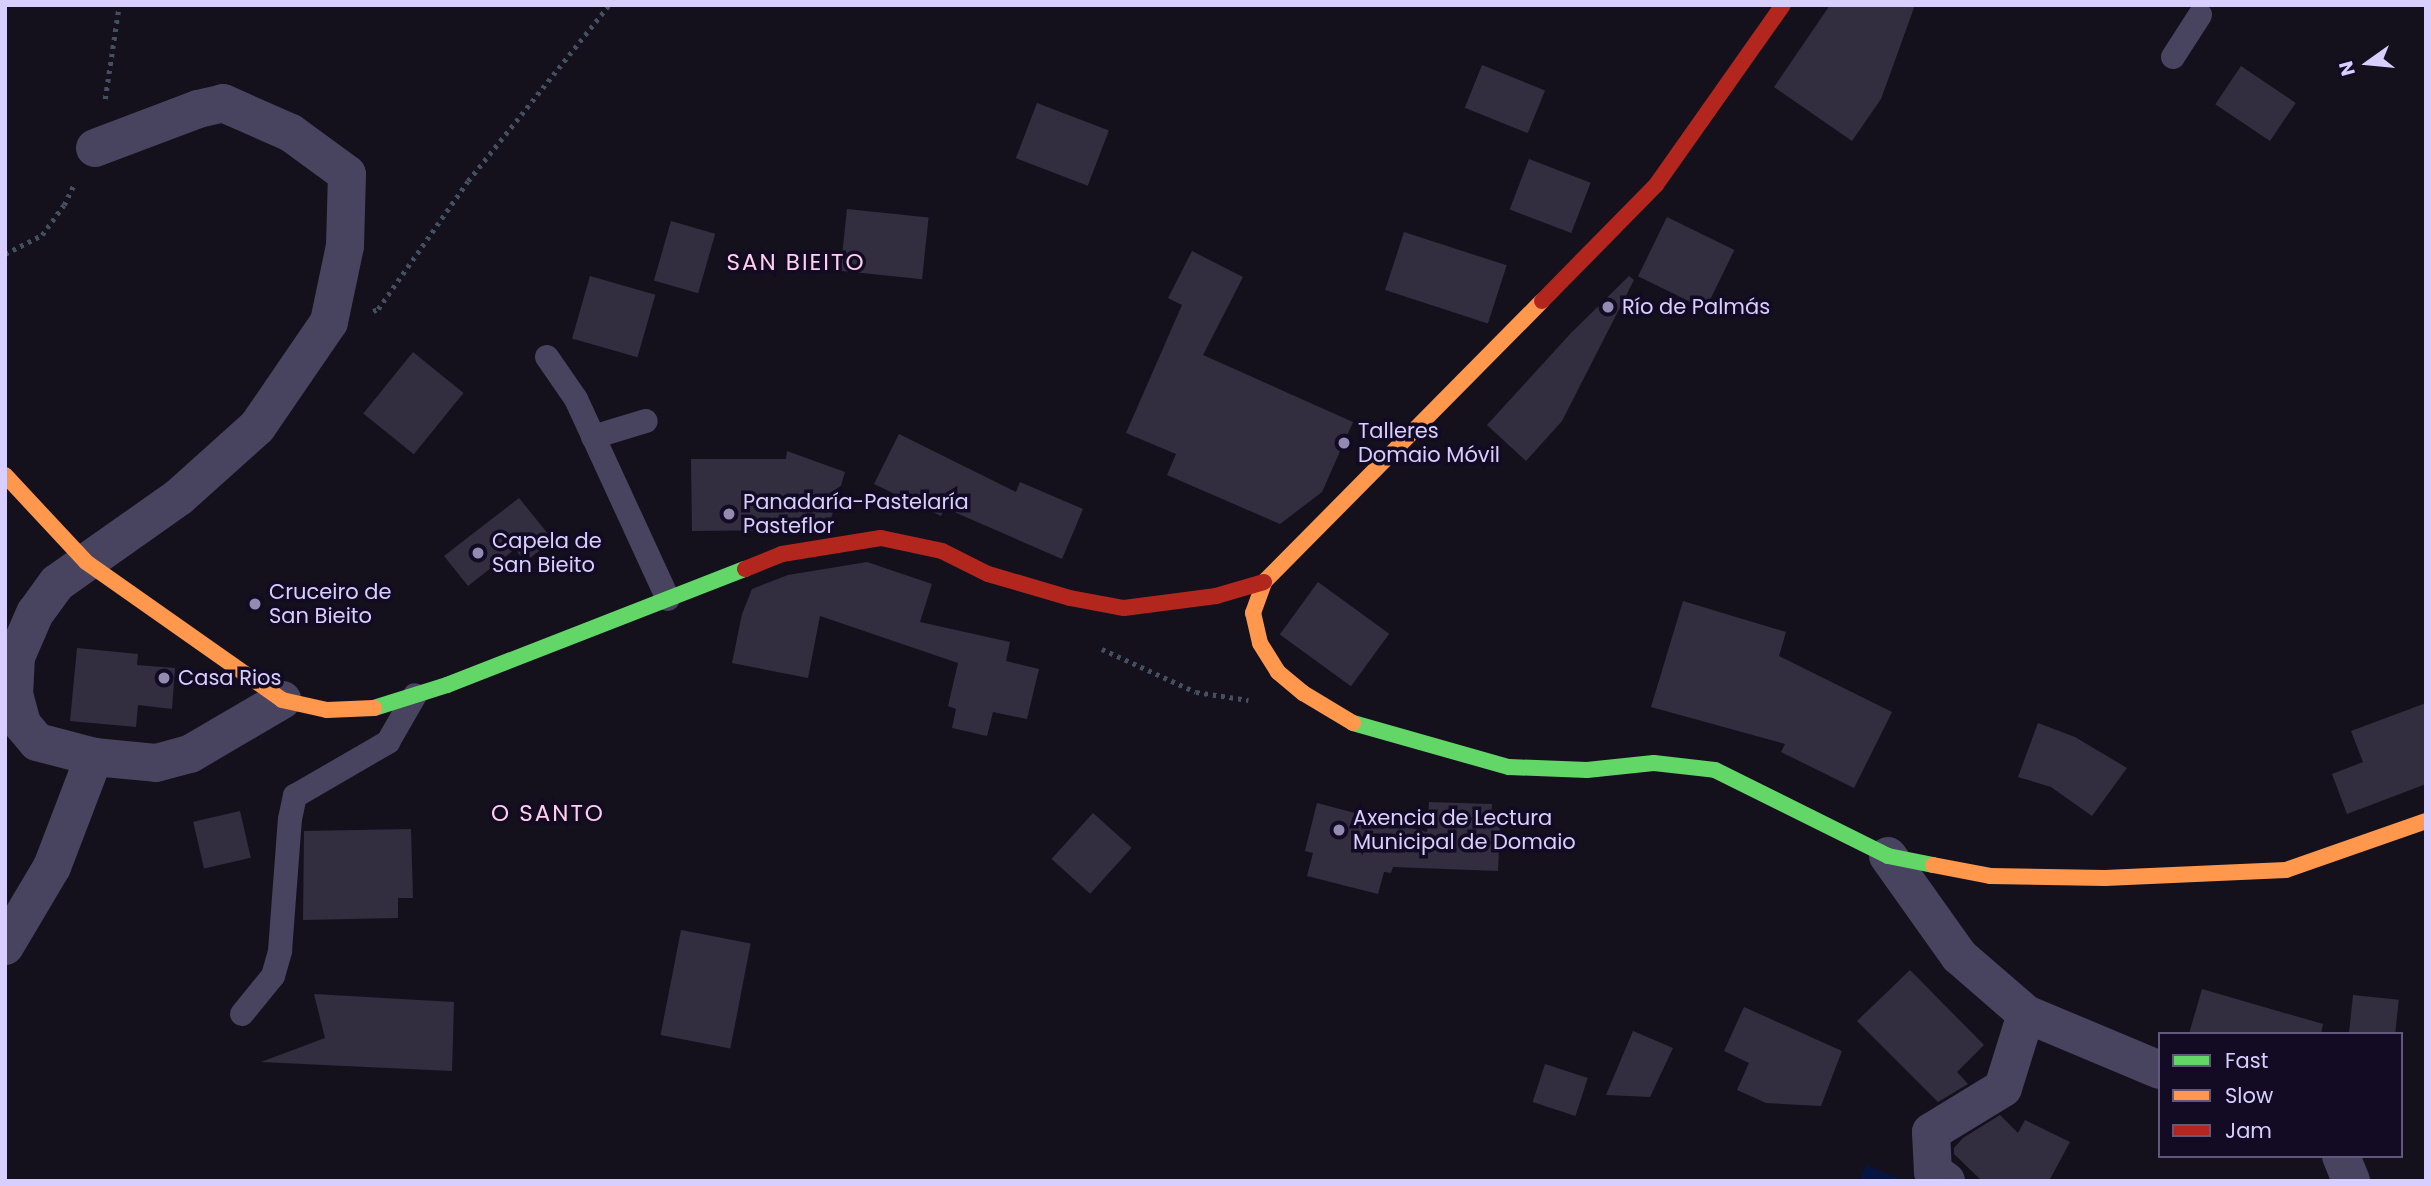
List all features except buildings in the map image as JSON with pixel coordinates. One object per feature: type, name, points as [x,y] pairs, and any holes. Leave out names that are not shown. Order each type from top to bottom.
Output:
[{"type":"street","points":[[1783,5],[1656,185],[1264,582],[1253,614],[1260,643],[1272,662],[1303,693],[1353,723],[1509,767],[1587,770],[1654,763],[1715,770],[1888,856],[1990,876],[2105,878],[2286,870],[2426,821]]},
{"type":"street","points":[[95,148],[198,108],[223,103],[291,133],[347,174],[345,246],[329,322],[257,427],[179,498],[93,567],[57,583],[35,614],[16,657],[14,694],[22,724],[37,742],[86,755],[156,763],[190,754],[282,700]]},
{"type":"street","points":[[5,475],[93,567],[282,700],[327,710],[374,708],[415,695],[782,554],[831,544],[881,538],[942,551],[988,574],[1070,598],[1124,608],[1216,596],[1264,582]]},
{"type":"street","points":[[5,946],[52,867],[86,755]]},
{"type":"street","points":[[1888,856],[1959,956],[2026,1014],[2158,1069]]},
{"type":"street","points":[[1946,1181],[1933,1172],[1931,1132],[2003,1088],[2026,1014]]},
{"type":"street","points":[[2342,1158],[2351,1181]]},
{"type":"lane","points":[[2173,57],[2200,15]]},
{"type":"lane","points":[[547,358],[576,399],[668,599]]},
{"type":"lane","points":[[593,437],[646,421]]},
{"type":"lane","points":[[242,1014],[273,976],[280,951],[290,819],[295,796],[388,742],[415,695]]},
{"type":"path","points":[[324,330],[334,330],[378,309],[468,181],[609,5]]},
{"type":"path","points":[[1096,646],[1196,692],[1254,702]]},
{"type":"water","points":[[1866,1165],[1906,1181],[1859,1181]]},
{"type":"traffic: fast","points":[[374,708],[447,685],[745,569]]},
{"type":"traffic: fast","points":[[1353,723],[1509,767],[1587,770],[1654,763],[1715,770],[1888,856],[1933,865]]},
{"type":"traffic: slow","points":[[1353,723],[1303,693],[1278,672],[1260,643],[1253,613],[1264,582],[1542,301]]},
{"type":"traffic: slow","points":[[5,475],[86,562],[282,700],[327,710],[374,708]]},
{"type":"traffic: slow","points":[[1933,865],[1990,876],[2105,878],[2286,870],[2426,821]]},
{"type":"traffic: jam","points":[[1542,301],[1656,185],[1783,5]]},
{"type":"traffic: jam","points":[[745,569],[782,554],[881,538],[942,551],[988,574],[1070,598],[1124,608],[1216,596],[1264,582]]},
{"type":"place","name":"Río de Palmás","points":[[1608,307]]},
{"type":"place","name":"Talleres Domaio Móvil","points":[[1344,443]]},
{"type":"place","name":"Panadaría-Pastelaría Pasteflor","points":[[729,514]]},
{"type":"place","name":"Capela de San Bieito","points":[[478,553]]},
{"type":"place","name":"Cruceiro de San Bieito","points":[[255,604]]},
{"type":"place","name":"Casa Rios","points":[[164,678]]},
{"type":"place","name":"Axencia de Lectura Municipal de Domaio","points":[[1339,830]]},
{"type":"district","name":"SAN BIEITO","points":[[796,262]]},
{"type":"district","name":"O SANTO","points":[[548,813]]}]
